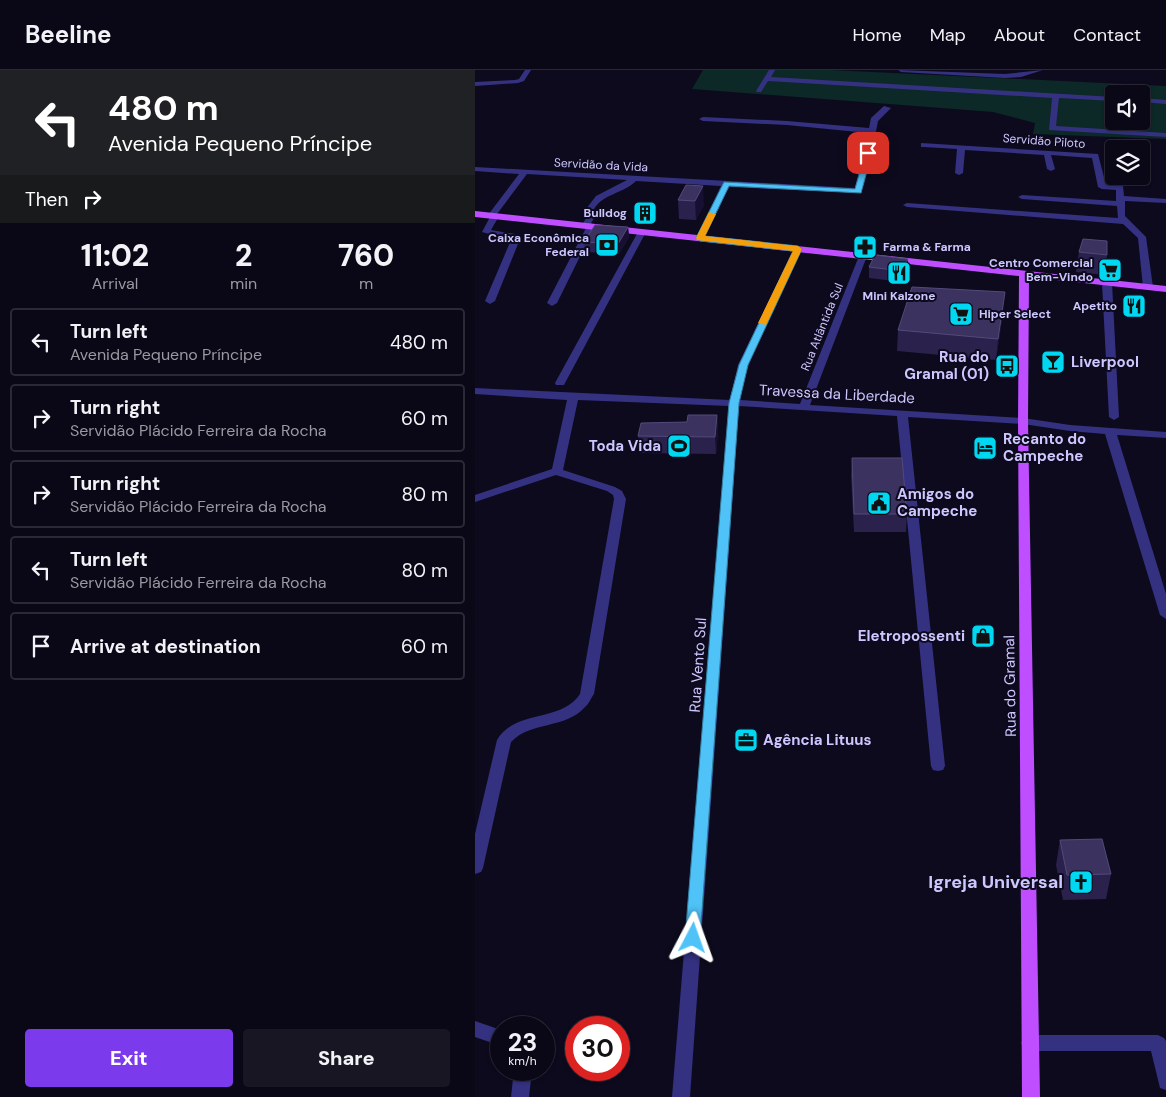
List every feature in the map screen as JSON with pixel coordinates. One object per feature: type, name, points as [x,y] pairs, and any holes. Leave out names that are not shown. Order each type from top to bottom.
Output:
[{"type":"main road","points":[[475,214],[1166,289]]},
{"type":"main road","name":"Rua do Gramal","points":[[1024,274],[1023,420],[1031,1097]]},
{"type":"street","points":[[475,84],[516,82],[522,80],[528,70]]},
{"type":"street","points":[[759,91],[772,70]]},
{"type":"street","points":[[901,70],[1005,76],[1021,75],[1040,70]]},
{"type":"street","points":[[766,79],[1105,98]]},
{"type":"street","points":[[1056,95],[1052,128],[1166,135]]},
{"type":"street","points":[[1150,101],[1166,102]]},
{"type":"street","points":[[703,119],[787,123],[872,131],[876,117],[887,108]]},
{"type":"street","name":"Servidão da Vida","points":[[475,169],[858,191],[872,131]]},
{"type":"street","name":"Servidão Piloto","points":[[924,145],[1095,156],[1103,187],[1121,188],[1120,201]]},
{"type":"street","points":[[959,173],[961,147]]},
{"type":"street","points":[[1047,153],[1051,169]]},
{"type":"street","points":[[490,301],[517,240],[512,236],[486,232],[493,216],[525,172]]},
{"type":"street","points":[[552,303],[588,226],[593,214],[590,210],[598,197],[622,188],[634,178]]},
{"type":"street","points":[[700,238],[726,184]]},
{"type":"street","points":[[1022,197],[1120,201],[1166,200]]},
{"type":"street","points":[[1120,201],[1123,221]]},
{"type":"street","points":[[907,205],[1123,221],[1142,237],[1148,287]]},
{"type":"street","points":[[560,383],[642,232]]},
{"type":"street","name":"Rua Vento Sul","points":[[681,1097],[734,403],[743,365],[798,249]]},
{"type":"street","name":"Rua Atlântida Sul","points":[[803,407],[863,256]]},
{"type":"street","points":[[1107,283],[1114,417]]},
{"type":"street","name":"Travessa da Liberdade","points":[[475,391],[734,403],[1023,420],[1070,428],[1166,435]]},
{"type":"street","points":[[557,471],[573,397]]},
{"type":"street","points":[[902,413],[938,766]]},
{"type":"street","points":[[1110,432],[1166,616]]},
{"type":"street","points":[[475,499],[557,471],[578,481],[612,488],[619,493],[620,499],[587,694],[583,703],[575,710],[519,727],[509,733],[504,740],[475,868]]},
{"type":"street","points":[[475,1029],[490,1034]]},
{"type":"street","points":[[1030,1043],[1158,1043],[1166,1082]]},
{"type":"street","points":[[520,1097],[522,1081]]},
{"type":"green space","points":[[703,70],[831,70],[1145,85],[1105,85],[1105,130],[1150,130],[1150,85],[1166,86],[1166,139],[1033,134],[1035,123],[993,112],[692,89]]},
{"type":"building","points":[[686,185],[703,186],[695,201],[678,200]]},
{"type":"building","points":[[595,225],[628,227],[618,244],[584,242]]},
{"type":"building","points":[[1083,239],[1107,241],[1107,255],[1079,252]]},
{"type":"building","points":[[875,255],[908,259],[902,271],[869,267]]},
{"type":"building","points":[[912,287],[1005,292],[998,339],[898,330]]},
{"type":"building","points":[[688,415],[717,415],[715,437],[638,436],[641,423],[687,422]]},
{"type":"building","name":"Amigos do Campeche","points":[[852,458],[902,458],[907,514],[854,514]]},
{"type":"building","points":[[1102,839],[1111,874],[1067,875],[1060,840]]},
{"type":"slow traffic","points":[[712,214],[700,238],[798,249],[763,323]]},
{"type":"place","name":"Bulldog","points":[[645,213]]},
{"type":"place","name":"Caixa Econômica Federal","points":[[607,245]]},
{"type":"place","name":"Farma & Farma","points":[[865,247]]},
{"type":"place","name":"Centro Comercial Bem-Vindo","points":[[1110,270]]},
{"type":"place","name":"Mini Kalzone","points":[[899,273]]},
{"type":"place","name":"Apetito","points":[[1134,306]]},
{"type":"place","name":"Hiper Select","points":[[961,314]]},
{"type":"place","name":"Liverpool","points":[[1053,362]]},
{"type":"place","name":"Rua do Gramal (01)","points":[[1007,366]]},
{"type":"place","name":"Toda Vida","points":[[679,446]]},
{"type":"place","name":"Recanto do Campeche","points":[[985,448]]},
{"type":"place","name":"Amigos do Campeche","points":[[879,503]]},
{"type":"place","name":"Eletropossenti","points":[[983,636]]},
{"type":"place","name":"Agência Lituus","points":[[746,740]]},
{"type":"place","name":"Igreja Universal","points":[[1081,882]]},
{"type":"route","points":[[693,938],[734,403],[743,365],[798,249],[700,238],[726,184],[858,191],[868,153]]}]
